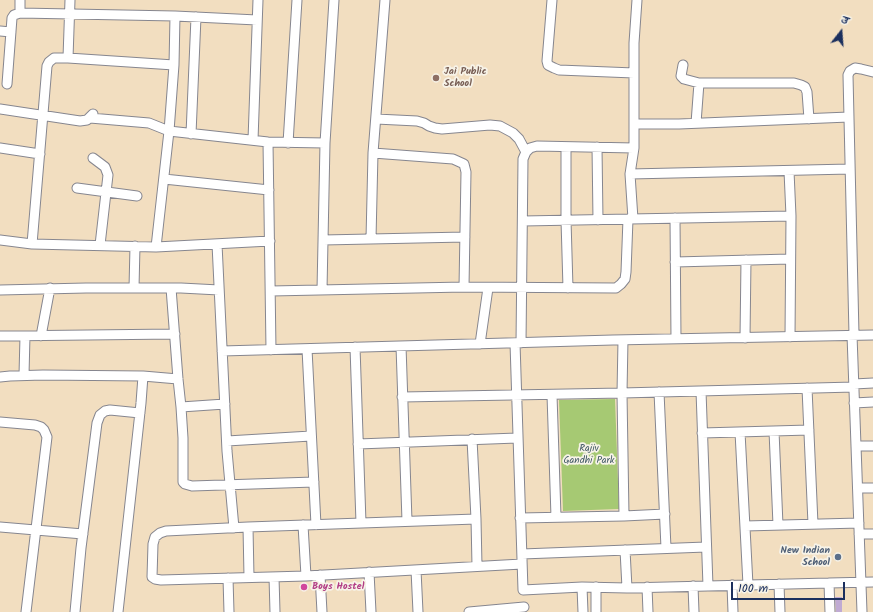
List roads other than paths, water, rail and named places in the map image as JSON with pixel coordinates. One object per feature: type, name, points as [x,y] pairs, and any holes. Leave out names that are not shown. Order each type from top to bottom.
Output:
[{"type":"street","points":[[20,0],[20,13]]},
{"type":"street","points":[[68,58],[70,0]]},
{"type":"street","points":[[253,140],[258,0]]},
{"type":"street","points":[[288,143],[297,0]]},
{"type":"street","points":[[322,290],[325,144],[334,0]]},
{"type":"street","points":[[371,239],[376,119],[386,0]]},
{"type":"street","points":[[552,0],[548,64],[559,70],[634,73]]},
{"type":"street","points":[[271,291],[464,287],[616,288],[625,279],[630,219],[630,174],[634,148],[634,43],[637,0]]},
{"type":"street","points":[[7,84],[12,18],[14,15],[20,13],[175,16],[257,20]]},
{"type":"street","points":[[156,247],[169,131],[174,65],[175,16]]},
{"type":"street","points":[[191,134],[196,17]]},
{"type":"street","points":[[0,31],[11,32]]},
{"type":"street","points":[[32,244],[49,62],[54,58],[68,58],[174,65]]},
{"type":"street","points":[[683,65],[682,76],[684,79],[699,83],[794,83],[801,85],[805,87],[807,92],[809,119]]},
{"type":"street","points":[[862,612],[854,402],[848,75],[850,71],[855,68],[873,72]]},
{"type":"street","points":[[696,123],[699,83]]},
{"type":"street","points":[[0,109],[80,121],[86,120],[92,116],[149,123],[169,131],[191,134],[268,142],[325,144]]},
{"type":"street","points":[[634,124],[849,117]]},
{"type":"street","points":[[376,119],[417,121],[442,129],[490,125],[500,126],[514,133],[526,152]]},
{"type":"street","points":[[268,142],[271,350]]},
{"type":"street","points":[[469,612],[524,610],[516,395],[522,288],[523,159],[526,152],[530,148],[537,146],[634,148]]},
{"type":"street","points":[[566,147],[568,288]]},
{"type":"street","points":[[597,147],[598,220]]},
{"type":"street","points":[[0,148],[40,154]]},
{"type":"street","points":[[374,153],[453,158],[464,164],[466,172],[464,287]]},
{"type":"street","points":[[93,158],[105,167],[108,175],[100,245]]},
{"type":"street","points":[[630,174],[850,170]]},
{"type":"street","points":[[788,171],[790,216],[790,337]]},
{"type":"street","points":[[164,179],[269,190]]},
{"type":"street","points":[[77,188],[137,196]]},
{"type":"street","points":[[522,221],[790,216]]},
{"type":"street","points":[[675,218],[676,339]]},
{"type":"street","points":[[323,240],[465,237]]},
{"type":"street","points":[[0,240],[32,244],[156,247],[270,241]]},
{"type":"street","points":[[217,244],[227,441],[234,528]]},
{"type":"street","points":[[134,288],[135,246]]},
{"type":"street","points":[[745,338],[746,260]]},
{"type":"street","points":[[675,262],[790,260]]},
{"type":"street","points":[[0,290],[50,288],[171,288],[219,290]]},
{"type":"street","points":[[42,336],[50,288]]},
{"type":"street","points":[[171,288],[183,438],[183,482],[192,486],[314,482]]},
{"type":"street","points":[[480,344],[488,288]]},
{"type":"street","points":[[0,336],[175,334]]},
{"type":"street","points":[[222,351],[873,335]]},
{"type":"street","points":[[24,375],[25,336]]},
{"type":"street","points":[[623,340],[622,393],[624,516]]},
{"type":"street","points":[[400,346],[407,522]]},
{"type":"street","points":[[355,347],[361,523]]},
{"type":"street","points":[[306,349],[316,525]]},
{"type":"street","points":[[0,377],[24,375],[143,376],[178,379]]},
{"type":"street","points":[[118,612],[143,376]]},
{"type":"street","points":[[402,397],[552,395],[808,388],[854,386],[873,383]]},
{"type":"street","points":[[808,388],[813,524]]},
{"type":"street","points":[[701,391],[708,586]]},
{"type":"street","points":[[659,392],[666,548]]},
{"type":"street","points":[[552,395],[556,517]]},
{"type":"street","points":[[854,402],[873,402]]},
{"type":"street","points":[[181,407],[225,404]]},
{"type":"street","points":[[75,612],[97,423],[100,415],[105,411],[110,410],[140,413]]},
{"type":"street","points":[[0,422],[35,425],[41,427],[47,437],[26,612]]},
{"type":"street","points":[[702,433],[809,430]]},
{"type":"street","points":[[774,431],[778,525]]},
{"type":"street","points":[[740,432],[748,585]]},
{"type":"street","points":[[227,441],[311,436]]},
{"type":"street","points":[[358,444],[404,441],[518,438]]},
{"type":"street","points":[[472,439],[477,566]]},
{"type":"street","points":[[856,446],[873,446]]},
{"type":"street","points":[[858,488],[873,488]]},
{"type":"street","points":[[520,518],[665,514]]},
{"type":"street","points":[[476,519],[166,531],[155,537],[153,544],[152,577],[162,580],[306,576],[522,564]]},
{"type":"street","points":[[745,526],[859,523]]},
{"type":"street","points":[[303,525],[306,576]]},
{"type":"street","points":[[0,527],[83,534]]},
{"type":"street","points":[[248,527],[250,577]]},
{"type":"street","points":[[859,534],[873,534]]},
{"type":"street","points":[[522,554],[706,547]]},
{"type":"street","points":[[625,550],[627,588]]},
{"type":"street","points":[[416,570],[418,612]]},
{"type":"street","points":[[369,572],[371,612]]},
{"type":"street","points":[[320,575],[322,612]]},
{"type":"street","points":[[274,577],[275,612]]},
{"type":"street","points":[[228,578],[229,612]]},
{"type":"street","points":[[523,590],[582,587],[627,588],[873,582]]},
{"type":"street","points":[[829,583],[830,612]]},
{"type":"street","points":[[779,584],[780,612]]},
{"type":"street","points":[[732,585],[733,612]]},
{"type":"street","points":[[693,586],[694,612]]},
{"type":"street","points":[[582,587],[583,612]]},
{"type":"street","points":[[596,587],[596,612]]},
{"type":"street","points":[[647,587],[648,612]]},
{"type":"place","name":"Jai Public School","points":[[436,78]]},
{"type":"place","name":"New Indian School","points":[[838,557]]},
{"type":"place","name":"Boys Hostel","points":[[304,587]]},
{"type":"park label","name":"Rajiv Gandhi Park","points":[[589,454]]}]
